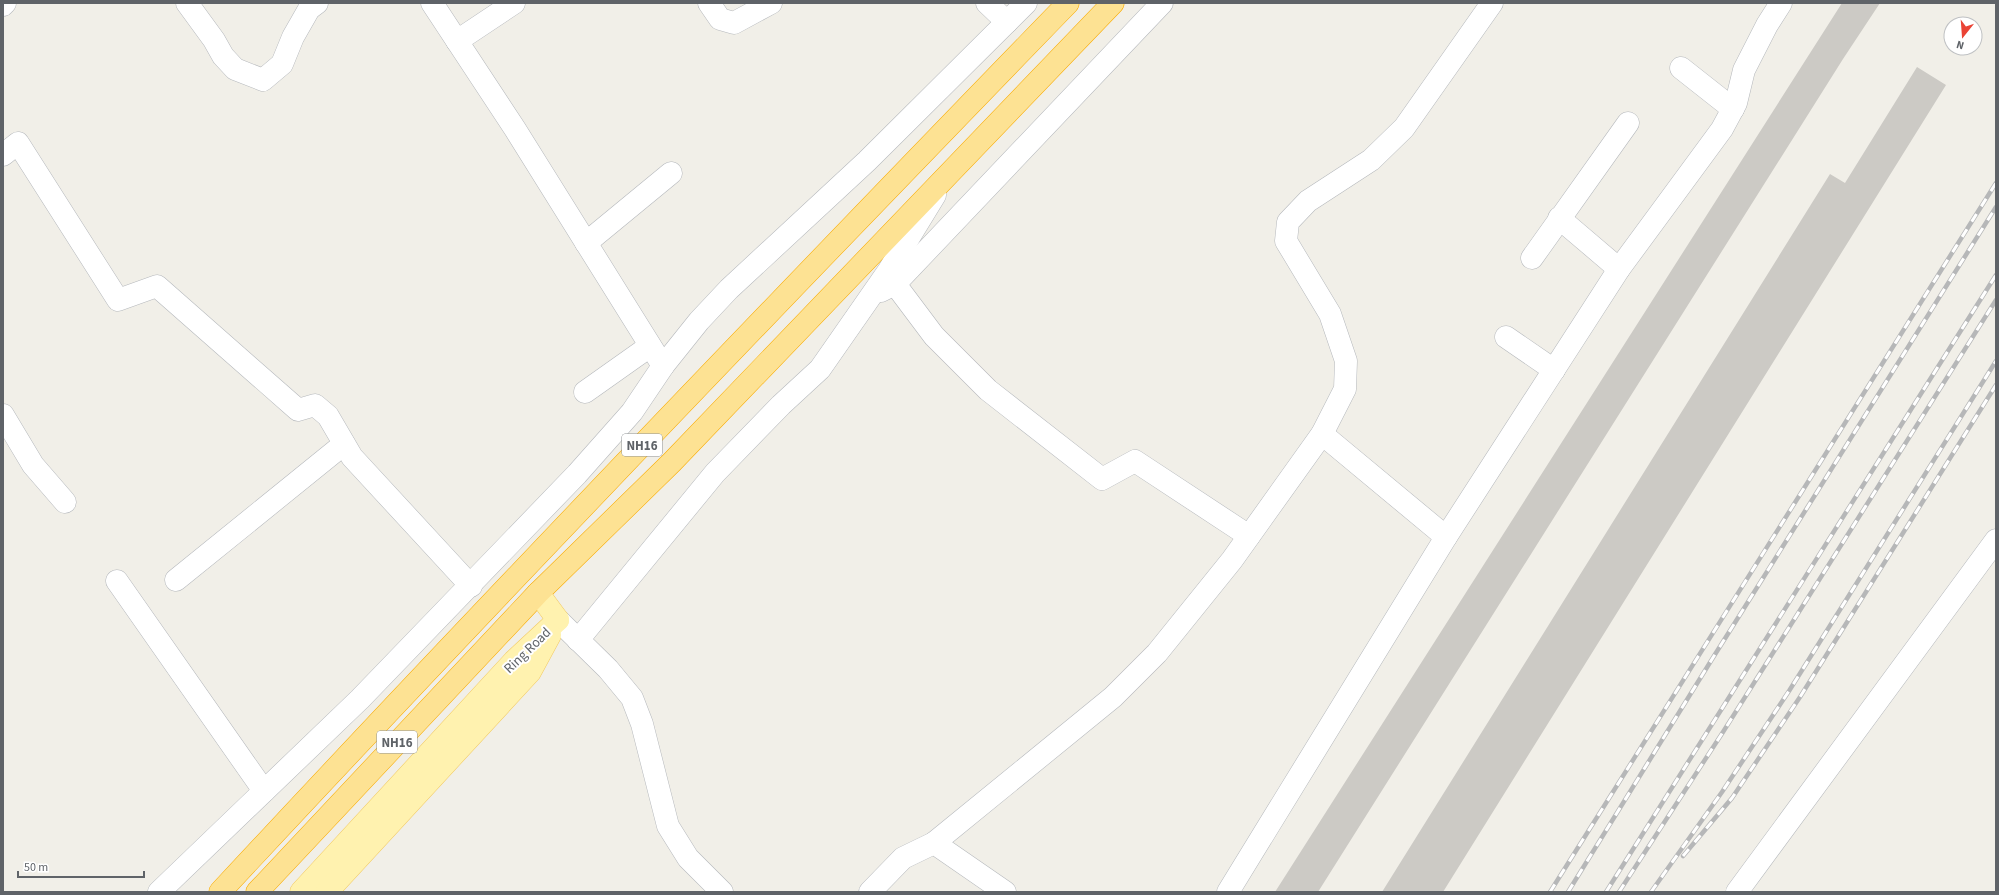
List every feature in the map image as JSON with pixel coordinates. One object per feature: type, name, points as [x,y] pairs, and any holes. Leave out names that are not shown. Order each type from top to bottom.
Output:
[{"type":"highway","name":"NH16","points":[[220,892],[403,696],[779,301],[1068,3]]},
{"type":"highway","name":"NH16","points":[[257,892],[538,592],[672,462],[1113,3]]},
{"type":"main road","points":[[538,592],[558,620]]},
{"type":"main road","name":"Ring Road","points":[[301,892],[514,661],[558,620]]},
{"type":"main road","name":"Ring Road","points":[[327,892],[530,672],[558,620]]},
{"type":"street","points":[[187,3],[214,40],[223,56],[235,69],[262,80],[282,64],[293,37],[309,9],[317,3]]},
{"type":"street","points":[[432,3],[515,129],[663,366]]},
{"type":"street","points":[[457,41],[514,3]]},
{"type":"street","points":[[709,3],[720,19],[734,23],[771,3]]},
{"type":"street","points":[[987,3],[1007,22]]},
{"type":"street","points":[[159,892],[360,699],[471,586],[632,412],[663,366],[699,321],[729,289],[867,161],[1026,3]]},
{"type":"street","points":[[870,297],[895,284],[1162,3]]},
{"type":"street","points":[[870,892],[903,858],[934,843],[1112,696],[1157,653],[1249,536],[1322,434],[1345,389],[1346,361],[1330,314],[1286,241],[1288,222],[1308,201],[1371,160],[1404,128],[1492,3]]},
{"type":"street","points":[[1228,892],[1446,537],[1619,269],[1722,129],[1733,109],[1744,70],[1767,25],[1781,3]]},
{"type":"street","points":[[1682,68],[1733,109]]},
{"type":"street","points":[[1532,258],[1628,123]]},
{"type":"street","points":[[3,155],[18,143],[118,300],[157,286],[298,410],[315,405],[328,416],[352,457],[471,586]]},
{"type":"street","points":[[586,243],[671,173]]},
{"type":"street","points":[[578,640],[715,473],[780,405],[820,369],[870,297],[947,175]]},
{"type":"street","points":[[1559,218],[1619,269]]},
{"type":"street","points":[[895,284],[934,336],[988,390],[1102,479],[1135,461],[1249,536]]},
{"type":"street","points":[[1506,336],[1554,370]]},
{"type":"street","points":[[585,392],[650,346]]},
{"type":"street","points":[[3,415],[33,465],[65,502]]},
{"type":"street","points":[[1322,434],[1446,537]]},
{"type":"street","points":[[176,580],[344,444]]},
{"type":"street","points":[[1737,892],[1996,540]]},
{"type":"street","points":[[117,581],[264,791]]},
{"type":"street","points":[[558,620],[608,669],[632,698],[642,724],[668,826],[688,858],[722,892]]},
{"type":"street","points":[[934,843],[1005,892]]},
{"type":"building","points":[[1842,3],[1880,3],[1843,59],[1318,892],[1275,892]]},
{"type":"building","points":[[1917,67],[1946,85],[1443,892],[1382,892],[1830,174],[1845,183]]},
{"type":"railway","points":[[1550,892],[1996,183]]},
{"type":"railway","points":[[1568,892],[1714,656],[1996,207]]},
{"type":"railway","points":[[1606,892],[1996,275]]},
{"type":"railway","points":[[1619,892],[1723,732],[1996,300]]},
{"type":"railway","points":[[1651,892],[1722,792],[1789,691],[1996,361]]},
{"type":"railway","points":[[1683,856],[1732,798],[1800,697],[1996,385]]}]
